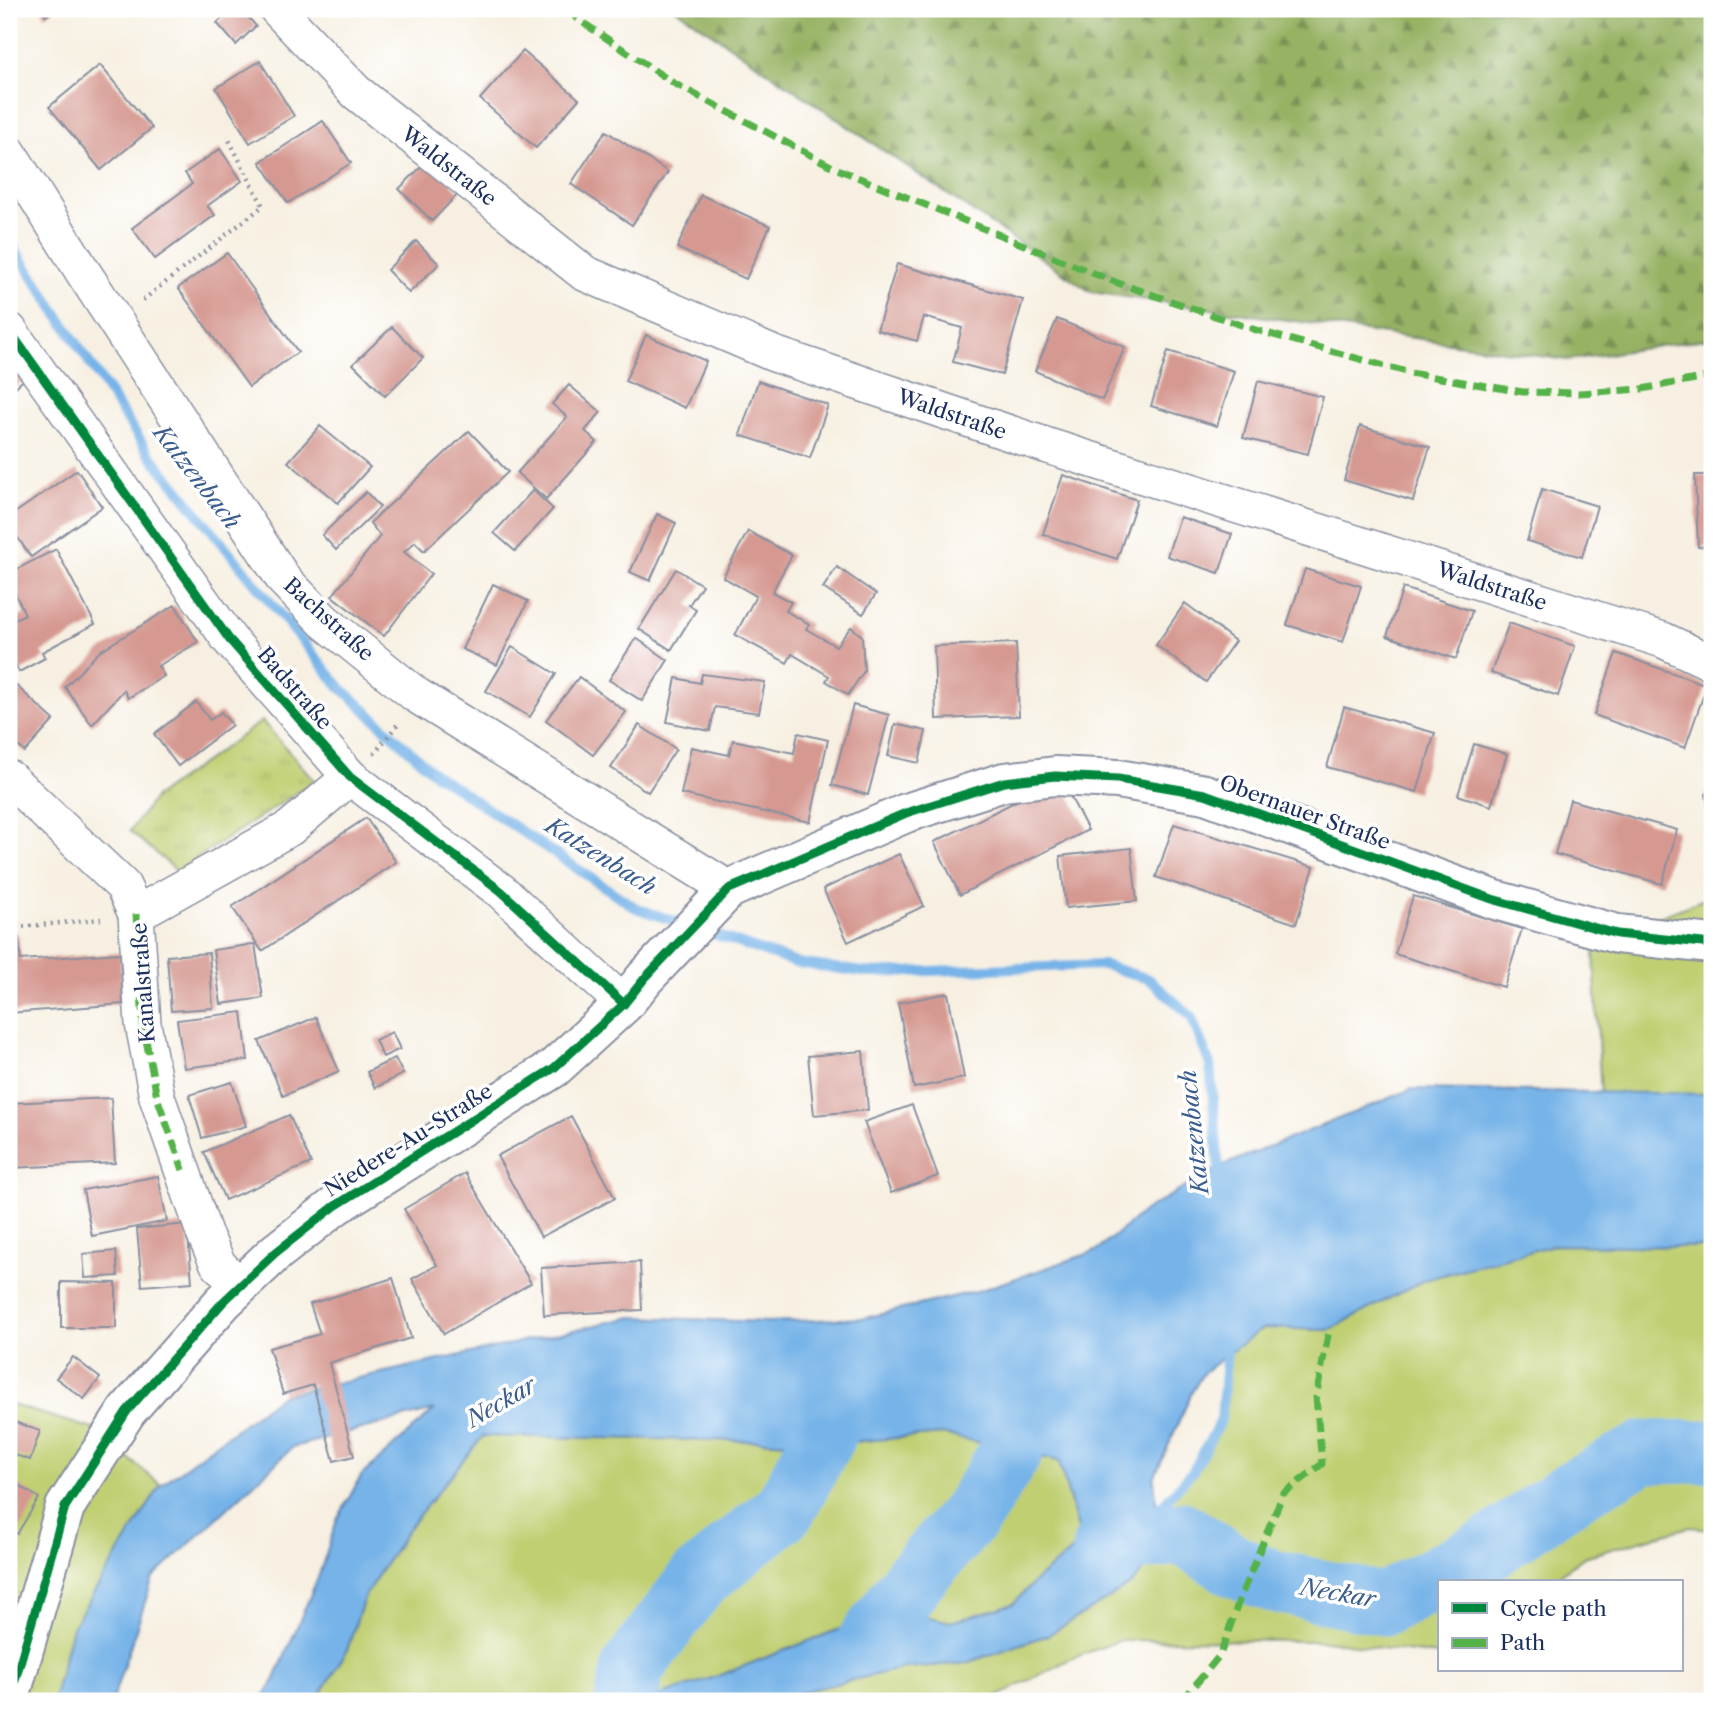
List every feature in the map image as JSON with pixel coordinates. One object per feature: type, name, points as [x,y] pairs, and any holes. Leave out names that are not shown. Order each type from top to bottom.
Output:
[{"type":"main road","name":"Obernauer Straße","points":[[717,901],[906,813],[1004,782],[1055,776],[1118,779],[1205,794],[1492,899],[1617,934],[1712,944]]},
{"type":"main road","name":"Niedere-Au-Straße","points":[[9,1701],[65,1507],[127,1410],[239,1286],[275,1254],[335,1206],[554,1068],[634,991],[717,901]]},
{"type":"street","name":"Waldstraße","points":[[277,9],[356,92],[584,274],[774,354],[1048,446],[1664,640],[1712,663]]},
{"type":"street","name":"Bachstraße","points":[[9,153],[115,322],[284,580],[324,621],[416,695],[717,901]]},
{"type":"street","name":"Badstraße","points":[[9,330],[229,639],[359,769],[500,891],[634,991]]},
{"type":"street","name":"Kanalstraße","points":[[239,1286],[218,1264],[204,1233],[157,1097],[143,1024],[136,914],[290,828],[359,769]]},
{"type":"street","points":[[9,778],[123,886],[136,914]]},
{"type":"path","points":[[115,322],[263,206],[228,136]]},
{"type":"path","points":[[359,769],[402,719]]},
{"type":"path","points":[[9,929],[136,914]]},
{"type":"green space","points":[[676,9],[1712,9],[1712,338],[1568,360],[1091,292]]},
{"type":"green space","points":[[262,721],[315,781],[177,871],[130,831],[155,797]]},
{"type":"green space","points":[[1712,896],[1712,1095],[1601,1100],[1594,953],[1617,934]]},
{"type":"green space","points":[[1553,1245],[1712,1247],[1712,1529],[1689,1527],[1584,1557],[1554,1580],[1438,1580],[1438,1655],[1324,1641],[1121,1640],[1070,1659],[989,1701],[773,1701],[904,1668],[966,1663],[1048,1635],[1193,1471],[1220,1420],[1227,1350],[1263,1328],[1329,1330],[1424,1280]]},
{"type":"green space","points":[[9,1404],[93,1429],[161,1485],[72,1628],[53,1701],[9,1701]]},
{"type":"green space","points":[[943,1434],[1059,1461],[1082,1543],[1039,1577],[1013,1604],[951,1622],[891,1609],[718,1676],[644,1701],[317,1701],[347,1650],[365,1595],[410,1526],[483,1436],[761,1441],[818,1445]]},
{"type":"water","points":[[1412,1089],[1712,1094],[1712,1247],[1553,1245],[1424,1280],[1329,1330],[1263,1328],[1204,1372],[1192,1392],[1154,1478],[1157,1511],[1181,1533],[1129,1586],[1048,1635],[966,1663],[904,1668],[773,1701],[644,1701],[718,1676],[892,1609],[951,1622],[1013,1604],[1039,1577],[1082,1543],[1059,1461],[942,1434],[818,1445],[761,1441],[483,1436],[410,1526],[365,1595],[347,1650],[317,1701],[261,1701],[275,1679],[319,1575],[337,1520],[361,1476],[434,1410],[293,1447],[153,1578],[112,1701],[53,1701],[72,1628],[161,1485],[282,1395],[632,1317],[768,1322],[865,1318],[981,1290],[1096,1251],[1147,1209],[1224,1165]]},
{"type":"building","points":[[41,9],[55,9],[46,16]]},
{"type":"building","points":[[232,9],[241,9],[256,26],[236,45],[217,23]]},
{"type":"building","points":[[523,51],[579,99],[536,148],[480,99]]},
{"type":"building","points":[[260,61],[294,116],[250,143],[216,88]]},
{"type":"building","points":[[100,65],[152,128],[101,170],[49,107]]},
{"type":"building","points":[[323,121],[351,163],[288,203],[260,162]]},
{"type":"building","points":[[606,131],[668,172],[632,225],[571,184]]},
{"type":"building","points":[[220,149],[242,181],[207,206],[215,215],[155,259],[132,228],[192,184],[185,173]]},
{"type":"building","points":[[428,160],[460,192],[432,221],[399,189]]},
{"type":"building","points":[[701,195],[770,226],[746,279],[677,248]]},
{"type":"building","points":[[416,241],[439,264],[409,293],[387,270]]},
{"type":"building","points":[[227,253],[298,352],[249,387],[178,288]]},
{"type":"building","points":[[897,264],[1023,300],[1002,375],[953,362],[962,328],[924,317],[917,341],[877,330]]},
{"type":"building","points":[[1057,319],[1125,347],[1102,400],[1035,371]]},
{"type":"building","points":[[392,327],[423,358],[385,396],[353,364]]},
{"type":"building","points":[[646,335],[706,361],[685,408],[625,381]]},
{"type":"building","points":[[1168,351],[1234,371],[1217,426],[1151,406]]},
{"type":"building","points":[[9,352],[29,375],[9,393]]},
{"type":"building","points":[[758,381],[828,405],[810,458],[740,435]]},
{"type":"building","points":[[1258,381],[1323,397],[1308,454],[1243,438]]},
{"type":"building","points":[[569,385],[601,412],[585,431],[597,442],[546,499],[517,473],[567,417],[552,404]]},
{"type":"building","points":[[320,426],[370,467],[338,503],[288,462]]},
{"type":"building","points":[[1360,426],[1430,447],[1413,501],[1344,480]]},
{"type":"building","points":[[469,431],[508,472],[424,551],[415,542],[404,552],[431,574],[384,636],[332,596],[380,536],[370,523]]},
{"type":"building","points":[[77,470],[102,507],[31,557],[9,525],[9,517]]},
{"type":"building","points":[[1063,475],[1137,500],[1117,559],[1043,534]]},
{"type":"building","points":[[1695,475],[1712,475],[1712,546],[1698,547]]},
{"type":"building","points":[[1542,489],[1597,506],[1582,557],[1527,541]]},
{"type":"building","points":[[533,490],[553,509],[515,551],[494,533]]},
{"type":"building","points":[[366,492],[380,507],[336,550],[322,535]]},
{"type":"building","points":[[657,514],[676,523],[650,581],[630,572]]},
{"type":"building","points":[[1180,517],[1232,534],[1219,573],[1167,556]]},
{"type":"building","points":[[748,531],[792,555],[772,592],[791,602],[786,611],[809,624],[806,629],[836,646],[851,627],[862,636],[864,671],[848,695],[826,681],[829,676],[792,654],[787,663],[735,635],[756,596],[723,577]]},
{"type":"building","points":[[56,549],[95,624],[42,652],[45,658],[19,672],[9,651],[9,622],[25,614],[9,581],[9,573]]},
{"type":"building","points":[[837,567],[876,594],[863,614],[823,588]]},
{"type":"building","points":[[676,569],[702,585],[689,605],[696,610],[671,650],[639,629]]},
{"type":"building","points":[[1305,569],[1361,586],[1343,642],[1287,625]]},
{"type":"building","points":[[493,584],[528,601],[497,665],[462,649]]},
{"type":"building","points":[[1403,588],[1472,611],[1456,659],[1387,636]]},
{"type":"building","points":[[1185,603],[1235,641],[1206,682],[1156,645]]},
{"type":"building","points":[[175,605],[198,642],[158,666],[164,676],[128,698],[124,690],[92,725],[65,687],[100,651]]},
{"type":"building","points":[[1509,623],[1575,646],[1558,696],[1491,673]]},
{"type":"building","points":[[636,638],[668,660],[642,701],[609,680]]},
{"type":"building","points":[[1016,643],[1019,716],[936,719],[934,646]]},
{"type":"building","points":[[512,647],[556,674],[530,717],[486,691]]},
{"type":"building","points":[[1616,653],[1707,685],[1685,748],[1594,715]]},
{"type":"building","points":[[702,674],[765,682],[759,713],[715,707],[710,731],[667,722],[676,678],[700,683]]},
{"type":"building","points":[[579,677],[626,712],[593,755],[546,720]]},
{"type":"building","points":[[9,679],[54,720],[25,752],[9,738]]},
{"type":"building","points":[[196,702],[210,720],[221,712],[232,725],[178,766],[154,734]]},
{"type":"building","points":[[853,705],[889,715],[868,795],[832,785]]},
{"type":"building","points":[[1344,707],[1435,733],[1417,792],[1327,767]]},
{"type":"building","points":[[895,724],[926,731],[919,763],[888,756]]},
{"type":"building","points":[[639,725],[676,749],[648,792],[611,768]]},
{"type":"building","points":[[798,733],[828,740],[810,822],[681,794],[691,747],[729,755],[733,740],[794,753]]},
{"type":"building","points":[[1474,744],[1507,754],[1491,806],[1458,795]]},
{"type":"building","points":[[1061,779],[1088,830],[960,895],[934,842]]},
{"type":"building","points":[[1712,790],[1712,843],[1706,794]]},
{"type":"building","points":[[1570,800],[1677,830],[1662,884],[1555,854]]},
{"type":"building","points":[[366,818],[396,862],[262,951],[232,907]]},
{"type":"building","points":[[1174,824],[1314,867],[1296,924],[1156,877]]},
{"type":"building","points":[[1131,848],[1137,901],[1066,908],[1060,856]]},
{"type":"building","points":[[899,854],[924,906],[848,942],[823,889]]},
{"type":"building","points":[[1413,896],[1522,929],[1504,987],[1395,954]]},
{"type":"building","points":[[18,934],[21,960],[120,953],[123,1004],[9,1013],[9,935]]},
{"type":"building","points":[[255,944],[263,998],[221,1004],[213,950]]},
{"type":"building","points":[[209,953],[213,1008],[171,1011],[167,956]]},
{"type":"building","points":[[948,993],[964,1078],[914,1088],[898,1003]]},
{"type":"building","points":[[242,1012],[248,1060],[184,1068],[177,1020]]},
{"type":"building","points":[[316,1017],[339,1071],[283,1096],[259,1041]]},
{"type":"building","points":[[392,1032],[400,1049],[383,1057],[375,1040]]},
{"type":"building","points":[[863,1051],[868,1110],[814,1115],[808,1056]]},
{"type":"building","points":[[395,1058],[403,1074],[375,1088],[367,1072]]},
{"type":"building","points":[[232,1082],[246,1126],[202,1138],[189,1095]]},
{"type":"building","points":[[111,1098],[115,1163],[9,1168],[9,1103]]},
{"type":"building","points":[[912,1105],[938,1176],[891,1193],[864,1122]]},
{"type":"building","points":[[289,1115],[311,1163],[225,1200],[204,1152]]},
{"type":"building","points":[[571,1116],[615,1198],[541,1237],[497,1156]]},
{"type":"building","points":[[465,1173],[531,1283],[444,1334],[412,1279],[437,1265],[404,1209]]},
{"type":"building","points":[[158,1176],[167,1221],[92,1236],[83,1190]]},
{"type":"building","points":[[187,1224],[192,1282],[142,1286],[137,1229]]},
{"type":"building","points":[[116,1251],[118,1276],[85,1278],[83,1254]]},
{"type":"building","points":[[640,1262],[642,1310],[544,1315],[541,1268]]},
{"type":"building","points":[[393,1278],[411,1338],[329,1363],[354,1456],[334,1461],[313,1385],[283,1394],[269,1348],[320,1334],[310,1304]]},
{"type":"building","points":[[61,1282],[116,1283],[116,1328],[61,1328]]},
{"type":"building","points":[[73,1357],[100,1378],[84,1399],[56,1378]]},
{"type":"building","points":[[9,1420],[40,1431],[30,1460],[9,1453]]},
{"type":"building","points":[[9,1479],[39,1498],[17,1534],[9,1529]]},
{"type":"waterway","name":"Katzenbach","points":[[9,240],[150,455],[339,686],[434,773],[636,908],[686,925]]},
{"type":"waterway","name":"Katzenbach","points":[[702,930],[796,963],[871,973],[1104,965],[1149,979],[1191,1016],[1210,1065],[1220,1180]]},
{"type":"waterway","points":[[1145,1513],[1157,1511],[1193,1471],[1221,1420],[1227,1350],[1221,1348]]},
{"type":"waterway","name":"Neckar","points":[[868,1642],[917,1575],[971,1515],[1012,1450],[1016,1400],[1024,1363]]},
{"type":"waterway","name":"Neckar","points":[[626,1701],[633,1667],[697,1581],[784,1510],[860,1369]]},
{"type":"waterway","name":"Neckar","points":[[1104,1546],[1181,1533],[1235,1566],[1273,1581],[1384,1604],[1486,1551],[1575,1490],[1644,1452],[1712,1451]]},
{"type":"marked path","points":[[568,9],[576,18],[675,84],[835,168],[1115,282],[1256,330],[1410,373],[1523,392],[1578,393],[1642,389],[1712,376]]},
{"type":"marked path","points":[[136,914],[143,1024],[157,1097],[183,1170]]},
{"type":"marked path","points":[[1182,1701],[1220,1655],[1240,1598],[1283,1494],[1322,1464],[1316,1397],[1329,1330]]},
{"type":"cycle path","points":[[9,330],[229,639],[350,777],[501,891],[624,1004]]},
{"type":"cycle path","points":[[9,1701],[65,1507],[127,1411],[223,1302],[275,1253],[335,1206],[554,1068],[624,1004],[729,889],[906,813],[1004,782],[1055,776],[1118,779],[1205,794],[1492,899],[1617,934],[1712,944]]}]
